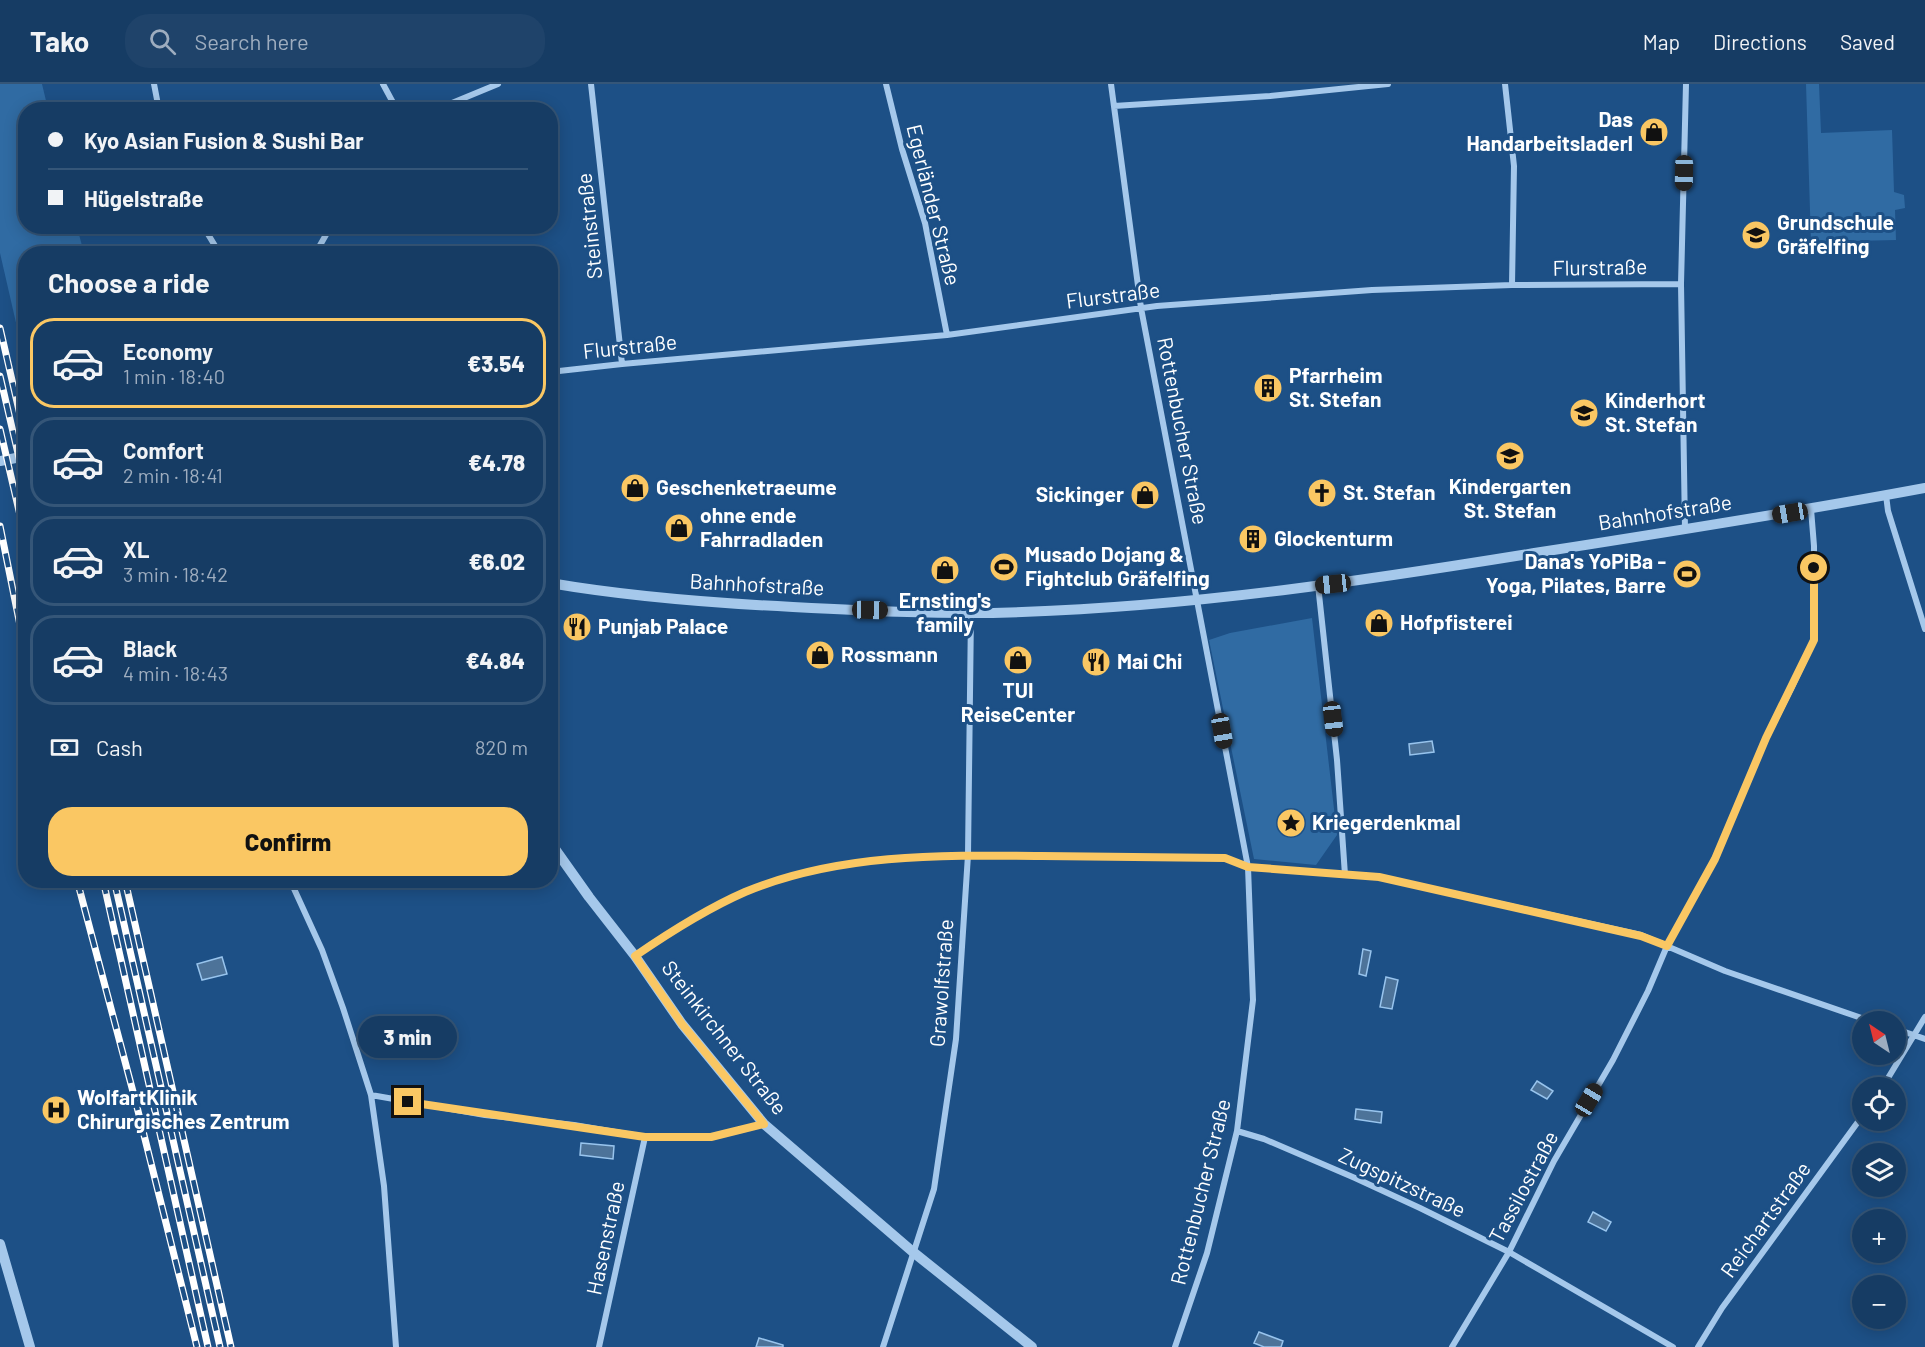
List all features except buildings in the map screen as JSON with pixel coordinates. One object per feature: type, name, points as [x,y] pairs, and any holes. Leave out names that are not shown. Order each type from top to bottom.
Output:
[{"type":"street","points":[[154,84],[157,102]]},
{"type":"street","points":[[383,84],[393,102]]},
{"type":"street","points":[[454,102],[498,84]]},
{"type":"street","name":"Steinstraße","points":[[591,84],[622,364]]},
{"type":"street","name":"Egerländer Straße","points":[[886,84],[902,149],[925,223],[947,335]]},
{"type":"street","name":"Rottenbucher Straße","points":[[1111,84],[1141,308],[1248,867],[1253,1000],[1237,1131],[1208,1252],[1175,1347]]},
{"type":"street","points":[[1114,106],[1270,96],[1388,84]]},
{"type":"street","points":[[1505,84],[1514,166],[1512,285]]},
{"type":"street","points":[[1685,529],[1681,284],[1686,84]]},
{"type":"street","name":"Flurstraße","points":[[558,371],[947,335],[1141,308],[1372,290],[1512,285],[1681,284]]},
{"type":"street","points":[[0,461],[18,458]]},
{"type":"street","name":"Bahnhofstraße","points":[[558,584],[699,602],[850,610],[1019,612],[1089,609],[1198,600],[1410,573],[1811,509],[1925,488]]},
{"type":"street","points":[[1886,495],[1888,511],[1925,628]]},
{"type":"street","name":"Tassilostraße","points":[[1452,1347],[1509,1252],[1554,1161],[1613,1060],[1648,991],[1667,946],[1715,859],[1766,738],[1814,640],[1814,546],[1811,509]]},
{"type":"street","points":[[1318,585],[1337,760],[1345,875]]},
{"type":"street","name":"Grawolfstraße","points":[[883,1347],[934,1189],[956,1039],[968,855],[971,612]]},
{"type":"street","name":"Steinkirchner Straße","points":[[558,853],[635,956],[682,1024],[764,1124],[913,1252],[1032,1347]]},
{"type":"street","points":[[635,956],[686,922],[746,892],[800,874],[862,862],[917,856],[968,855],[1225,858],[1248,867],[1379,877],[1641,936],[1725,971],[1852,1015]]},
{"type":"street","points":[[294,888],[322,950],[344,1008],[371,1095],[384,1186],[396,1347]]},
{"type":"street","points":[[1889,1077],[1925,1017]]},
{"type":"street","points":[[1906,1033],[1925,1040]]},
{"type":"street","points":[[371,1095],[485,1115],[574,1125],[645,1137],[711,1137],[764,1124]]},
{"type":"street","name":"Reichartstraße","points":[[1698,1347],[1722,1308],[1852,1130]]},
{"type":"street","name":"Zugspitzstraße","points":[[1237,1131],[1264,1139],[1355,1178],[1509,1252],[1673,1347]]},
{"type":"street","name":"Hasenstraße","points":[[599,1347],[645,1137]]},
{"type":"street","points":[[0,1244],[30,1347]]},
{"type":"shaded area","points":[[0,84],[42,84],[46,102],[18,102],[18,234],[79,234],[82,246],[18,246],[18,331],[0,253]]},
{"type":"shaded area","points":[[1806,84],[1819,84],[1821,133],[1892,130],[1894,192],[1904,195],[1905,208],[1895,210],[1896,240],[1811,242]]},
{"type":"shaded area","points":[[1312,618],[1337,835],[1316,865],[1254,859],[1209,640],[1230,633]]},
{"type":"shaded area","points":[[1432,741],[1434,752],[1410,755],[1409,744]]},
{"type":"shaded area","points":[[1363,949],[1371,951],[1366,976],[1359,974]]},
{"type":"shaded area","points":[[222,957],[227,974],[202,980],[197,964]]},
{"type":"shaded area","points":[[1386,977],[1398,980],[1392,1009],[1380,1007]]},
{"type":"shaded area","points":[[1537,1081],[1553,1091],[1547,1099],[1531,1090]]},
{"type":"shaded area","points":[[1356,1109],[1382,1112],[1381,1123],[1355,1119]]},
{"type":"shaded area","points":[[581,1143],[614,1146],[613,1159],[580,1155]]},
{"type":"shaded area","points":[[1593,1212],[1611,1222],[1606,1231],[1588,1222]]},
{"type":"shaded area","points":[[1259,1332],[1283,1341],[1281,1347],[1264,1347],[1254,1343]]},
{"type":"shaded area","points":[[759,1338],[783,1345],[783,1347],[756,1347]]},
{"type":"railway","points":[[0,328],[18,406]]},
{"type":"railway","points":[[0,376],[18,454]]},
{"type":"railway","points":[[0,429],[18,507]]},
{"type":"railway","points":[[0,526],[18,615]]},
{"type":"railway","points":[[79,888],[197,1347]]},
{"type":"railway","points":[[105,888],[208,1347]]},
{"type":"railway","points":[[116,888],[220,1347]]},
{"type":"railway","points":[[127,888],[231,1347]]},
{"type":"place","name":"Das Handarbeitsladerl","points":[[1654,132]]},
{"type":"place","name":"Grundschule Gräfelfing","points":[[1756,235]]},
{"type":"place","name":"Pfarrheim St. Stefan","points":[[1268,388]]},
{"type":"place","name":"Kinderhort St. Stefan","points":[[1584,413]]},
{"type":"place","name":"Kindergarten St. Stefan","points":[[1510,456]]},
{"type":"place","name":"Geschenketraeume","points":[[635,488]]},
{"type":"place","name":"St. Stefan","points":[[1322,493]]},
{"type":"place","name":"Sickinger","points":[[1145,495]]},
{"type":"place","name":"ohne ende Fahrradladen","points":[[679,528]]},
{"type":"place","name":"Glockenturm","points":[[1253,539]]},
{"type":"place","name":"Musado Dojang & Fightclub Gräfelfing","points":[[1004,567]]},
{"type":"place","name":"Ernsting's family","points":[[945,570]]},
{"type":"place","name":"Dana's YoPiBa - Yoga, Pilates, Barre","points":[[1687,574]]},
{"type":"place","name":"Hofpfisterei","points":[[1379,623]]},
{"type":"place","name":"Punjab Palace","points":[[577,627]]},
{"type":"place","name":"Rossmann","points":[[820,655]]},
{"type":"place","name":"TUI ReiseCenter","points":[[1018,660]]},
{"type":"place","name":"Mai Chi","points":[[1096,662]]},
{"type":"place","name":"Kriegerdenkmal","points":[[1291,823]]},
{"type":"place","name":"WolfartKlinik Chirurgisches Zentrum","points":[[56,1110]]},
{"type":"route","points":[[408,1102],[645,1137],[711,1137],[764,1124],[682,1024],[635,956],[686,922],[746,892],[800,874],[862,862],[917,856],[968,855],[1225,858],[1248,867],[1379,877],[1641,936],[1667,946],[1715,859],[1766,738],[1814,640],[1814,568]]}]
